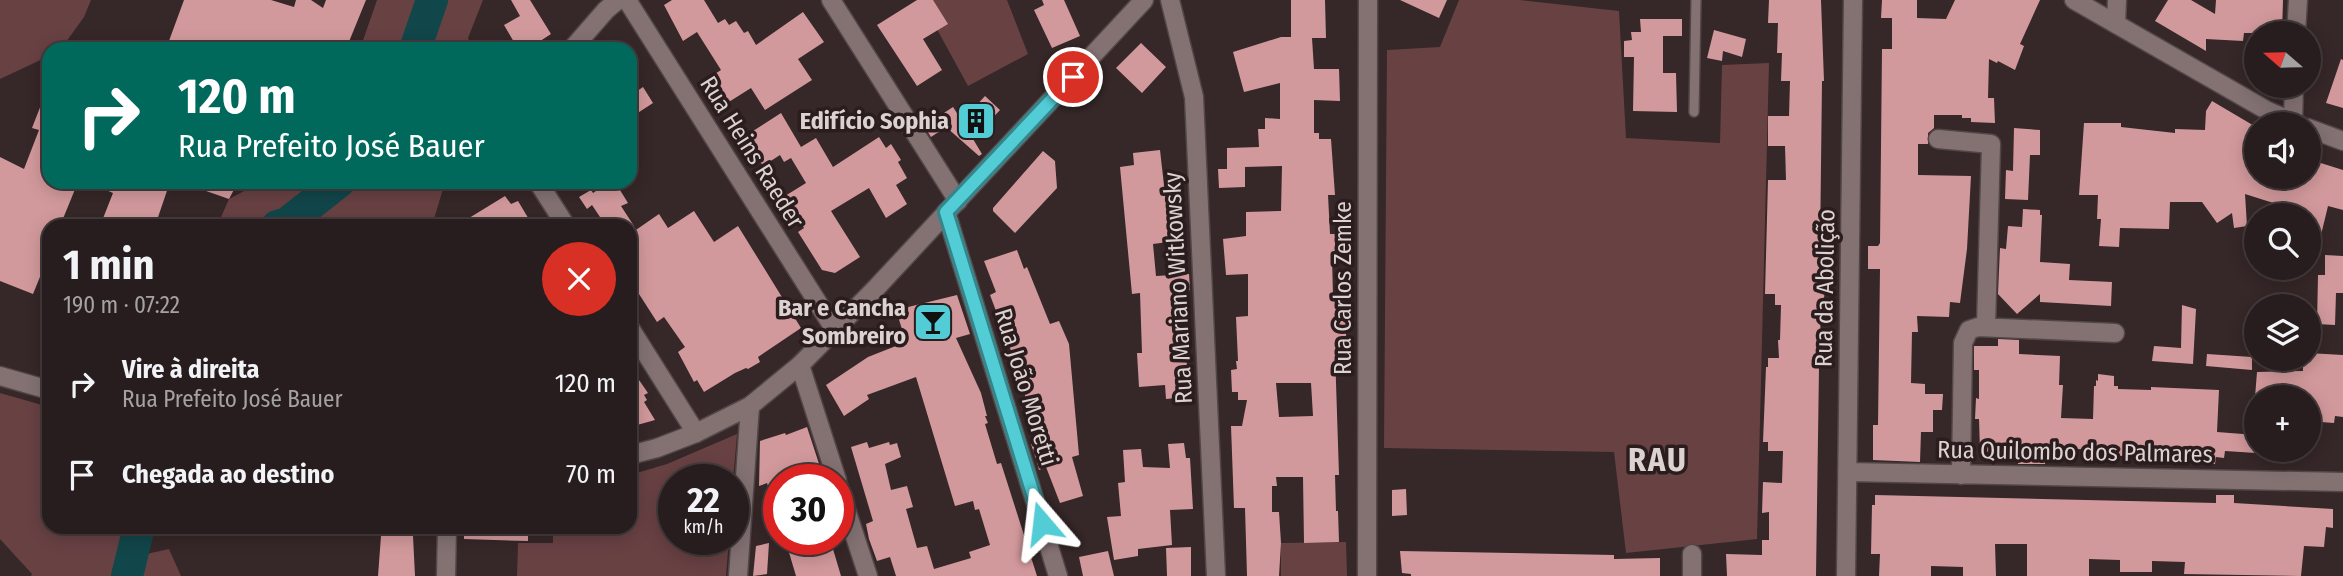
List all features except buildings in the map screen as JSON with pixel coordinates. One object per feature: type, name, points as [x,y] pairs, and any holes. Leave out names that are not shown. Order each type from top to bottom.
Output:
[{"type":"street","points":[[578,42],[618,0]]},
{"type":"street","name":"Rua Heins Raeder","points":[[627,0],[835,330]]},
{"type":"street","name":"Rua João Moretti","points":[[831,0],[952,206],[1058,576]]},
{"type":"street","points":[[637,453],[696,433],[750,406],[800,365],[1144,0]]},
{"type":"street","name":"Rua Mariano Witkowsky","points":[[1170,0],[1194,97],[1216,576]]},
{"type":"street","name":"Rua Carlos Zemke","points":[[1367,576],[1368,0]]},
{"type":"street","name":"Rua da Abolição","points":[[1846,576],[1853,0]]},
{"type":"street","points":[[2074,0],[2269,112]]},
{"type":"street","points":[[2116,24],[2117,0]]},
{"type":"street","points":[[2297,21],[2298,0]]},
{"type":"street","points":[[2321,133],[2343,141]]},
{"type":"street","points":[[1938,139],[1991,144],[1986,327]]},
{"type":"street","points":[[542,189],[562,219]]},
{"type":"street","points":[[1961,475],[1963,343],[1969,330],[1986,327],[2115,333]]},
{"type":"street","points":[[637,339],[696,433]]},
{"type":"street","points":[[800,365],[831,464]]},
{"type":"street","points":[[0,376],[42,388]]},
{"type":"street","points":[[738,576],[750,406]]},
{"type":"street","name":"Rua Quilombo dos Palmares","points":[[1847,472],[2343,482]]},
{"type":"street","points":[[446,576],[447,534]]},
{"type":"street","points":[[854,535],[867,576]]},
{"type":"street","points":[[1692,554],[1692,576]]},
{"type":"lane","points":[[1693,112],[1696,0]]},
{"type":"shaded area","points":[[0,0],[91,0],[84,17],[66,42],[42,42],[42,59],[0,79]]},
{"type":"shaded area","points":[[377,0],[483,0],[468,38],[470,42],[362,42]]},
{"type":"shaded area","points":[[921,0],[1007,0],[1028,54],[968,86]]},
{"type":"shaded area","points":[[1459,0],[1520,0],[1619,11],[1626,138],[1720,143],[1722,65],[1769,63],[1757,539],[1626,553],[1614,452],[1384,448],[1387,50],[1440,47]]},
{"type":"shaded area","points":[[248,189],[443,189],[434,219],[220,219],[229,199]]},
{"type":"shaded area","points":[[0,393],[42,405],[42,534],[138,534],[133,557],[169,549],[181,576],[31,576],[0,539]]},
{"type":"shaded area","points":[[737,434],[734,464],[667,464]]},
{"type":"shaded area","points":[[658,467],[658,555],[728,555],[726,576],[517,576],[518,543],[553,543],[553,534],[637,534],[637,473]]},
{"type":"shaded area","points":[[1346,542],[1347,576],[1281,576],[1281,543]]},
{"type":"waterway","points":[[417,42],[432,0]]},
{"type":"waterway","points":[[292,219],[330,189]]},
{"type":"waterway","points":[[127,576],[137,534]]},
{"type":"place","name":"Edifício Sophia","points":[[976,121]]},
{"type":"place","name":"Bar e Cancha Sombreiro","points":[[933,322]]},
{"type":"district","name":"RAU","points":[[1658,460]]},
{"type":"route","points":[[1042,523],[946,212],[1073,77]]}]
